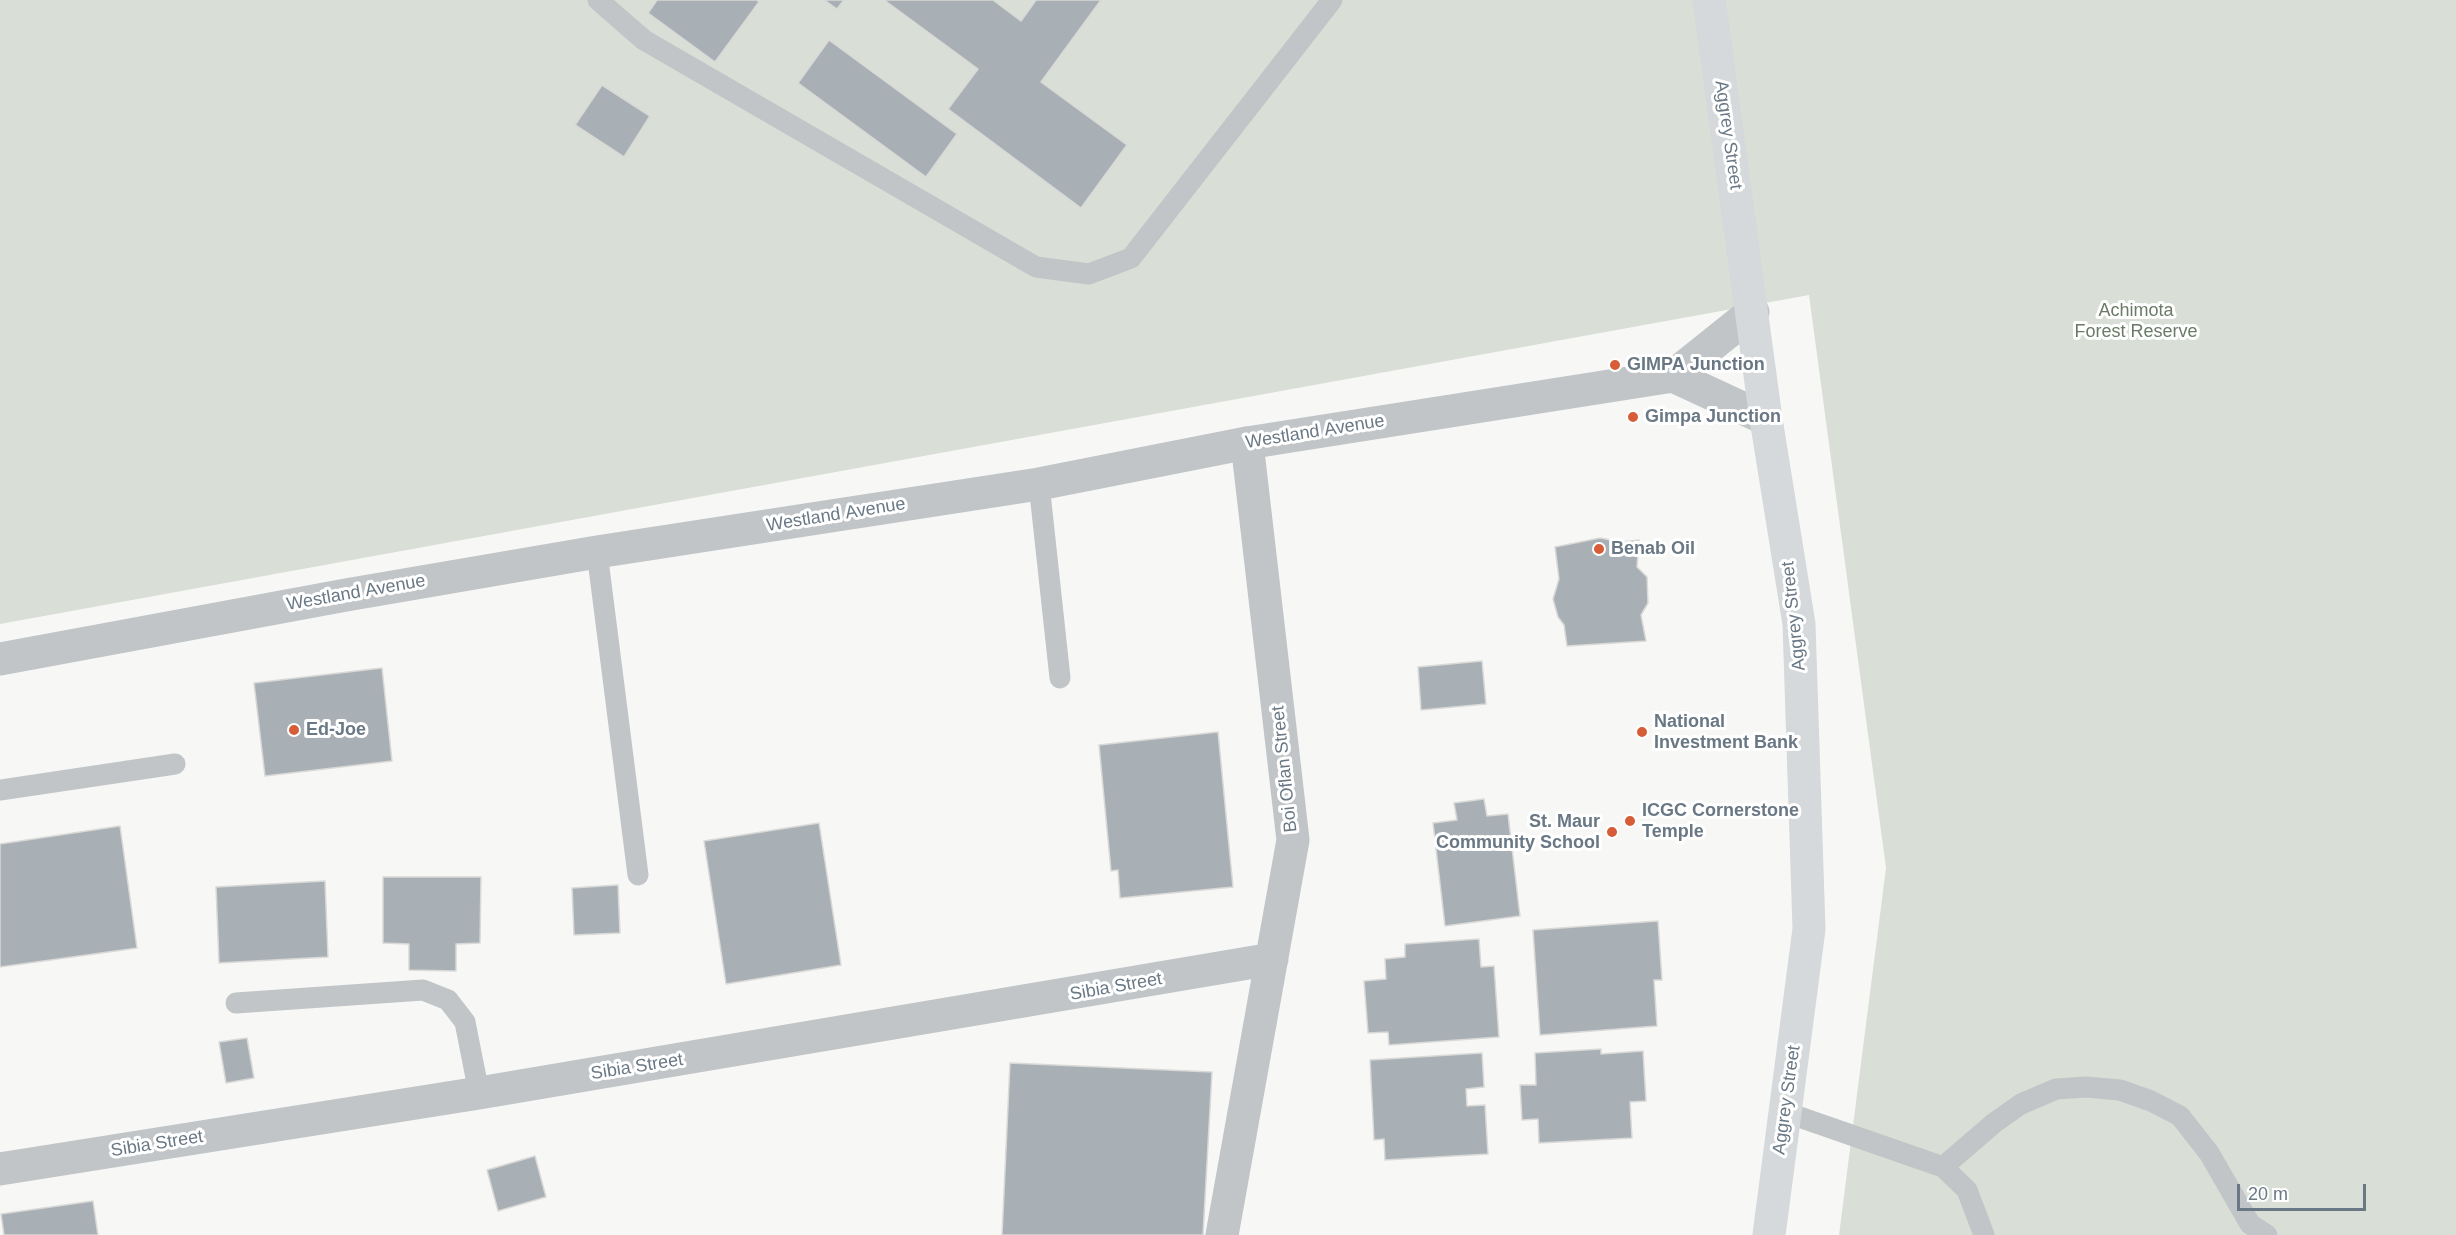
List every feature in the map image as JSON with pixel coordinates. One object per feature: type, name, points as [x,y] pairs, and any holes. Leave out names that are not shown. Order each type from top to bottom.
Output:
[{"type":"main road","name":"Aggrey Street","points":[[1709,0],[1766,419],[1799,624],[1809,929],[1769,1235]]},
{"type":"street","name":"Westland Avenue","points":[[0,659],[346,595],[597,552],[1039,484],[1247,442],[1673,376],[1753,312]]},
{"type":"street","points":[[1673,376],[1766,419]]},
{"type":"street","name":"Boi Oflan Street","points":[[1222,1235],[1293,840],[1247,442]]},
{"type":"street","name":"Sibia Street","points":[[0,1169],[479,1094],[1272,959]]},
{"type":"lane","points":[[598,0],[644,40],[1036,267],[1089,274],[1131,258],[1332,0]]},
{"type":"lane","points":[[1039,484],[1060,678]]},
{"type":"lane","points":[[597,552],[638,875]]},
{"type":"lane","points":[[0,789],[175,764]]},
{"type":"lane","points":[[236,1003],[423,990],[448,1000],[465,1022],[479,1094]]},
{"type":"lane","points":[[1943,1167],[1994,1123],[2039,1097],[2066,1088],[2120,1090],[2151,1101],[2180,1116],[2209,1153],[2250,1224],[2267,1235]]},
{"type":"lane","points":[[1785,1112],[1943,1167],[1968,1190],[1984,1235]]},
{"type":"green space","name":"Achimota Forest Reserve","points":[[0,0],[2456,0],[2456,1235],[1839,1235],[1886,868],[1809,295],[0,624]]},
{"type":"building","points":[[657,0],[757,0],[759,2],[715,62],[648,13]]},
{"type":"building","points":[[824,0],[844,0],[837,9]]},
{"type":"building","points":[[884,0],[993,0],[1021,21],[1036,0],[1101,0],[1041,82],[1127,145],[1081,208],[948,109],[978,69]]},
{"type":"building","points":[[829,40],[957,134],[926,177],[798,83]]},
{"type":"building","points":[[602,85],[650,116],[624,157],[575,125]]},
{"type":"building","points":[[1600,538],[1621,542],[1639,540],[1637,567],[1647,577],[1648,603],[1641,615],[1646,641],[1567,646],[1564,625],[1558,617],[1553,599],[1559,579],[1555,547]]},
{"type":"building","points":[[1482,661],[1486,704],[1421,710],[1418,667]]},
{"type":"building","points":[[382,668],[392,761],[265,776],[254,683]]},
{"type":"building","points":[[1218,732],[1233,887],[1120,898],[1118,870],[1111,871],[1099,745]]},
{"type":"building","points":[[1484,799],[1487,816],[1508,814],[1520,916],[1445,926],[1433,823],[1457,820],[1454,803]]},
{"type":"building","points":[[819,823],[841,965],[726,984],[704,841]]},
{"type":"building","points":[[120,826],[137,948],[0,967],[0,844]]},
{"type":"building","points":[[383,877],[481,877],[480,943],[456,944],[456,971],[409,970],[409,944],[383,943]]},
{"type":"building","points":[[325,881],[328,957],[219,963],[216,887]]},
{"type":"building","points":[[618,885],[620,933],[574,935],[572,888]]},
{"type":"building","points":[[1658,921],[1662,980],[1654,980],[1657,1026],[1540,1035],[1533,930]]},
{"type":"building","points":[[1479,939],[1481,967],[1494,966],[1499,1037],[1389,1045],[1388,1032],[1368,1033],[1364,981],[1386,979],[1385,959],[1405,957],[1405,944]]},
{"type":"building","points":[[247,1038],[254,1078],[226,1083],[219,1042]]},
{"type":"building","points":[[1601,1049],[1601,1054],[1643,1051],[1646,1101],[1630,1102],[1632,1138],[1539,1143],[1538,1119],[1522,1120],[1520,1085],[1536,1085],[1535,1053]]},
{"type":"building","points":[[1482,1053],[1484,1087],[1466,1089],[1467,1106],[1485,1105],[1488,1154],[1385,1160],[1384,1139],[1374,1140],[1370,1060]]},
{"type":"building","points":[[1010,1063],[1212,1072],[1203,1235],[1002,1235]]},
{"type":"building","points":[[535,1156],[546,1197],[498,1211],[487,1170]]},
{"type":"building","points":[[93,1201],[98,1235],[4,1235],[1,1214]]},
{"type":"place","name":"GIMPA Junction","points":[[1615,365]]},
{"type":"place","name":"Gimpa Junction","points":[[1633,417]]},
{"type":"place","name":"Benab Oil","points":[[1599,549]]},
{"type":"place","name":"Ed-Joe","points":[[294,730]]},
{"type":"place","name":"National Investment Bank","points":[[1642,732]]},
{"type":"place","name":"ICGC Cornerstone Temple","points":[[1630,821]]},
{"type":"place","name":"St. Maur Community School","points":[[1612,832]]}]
